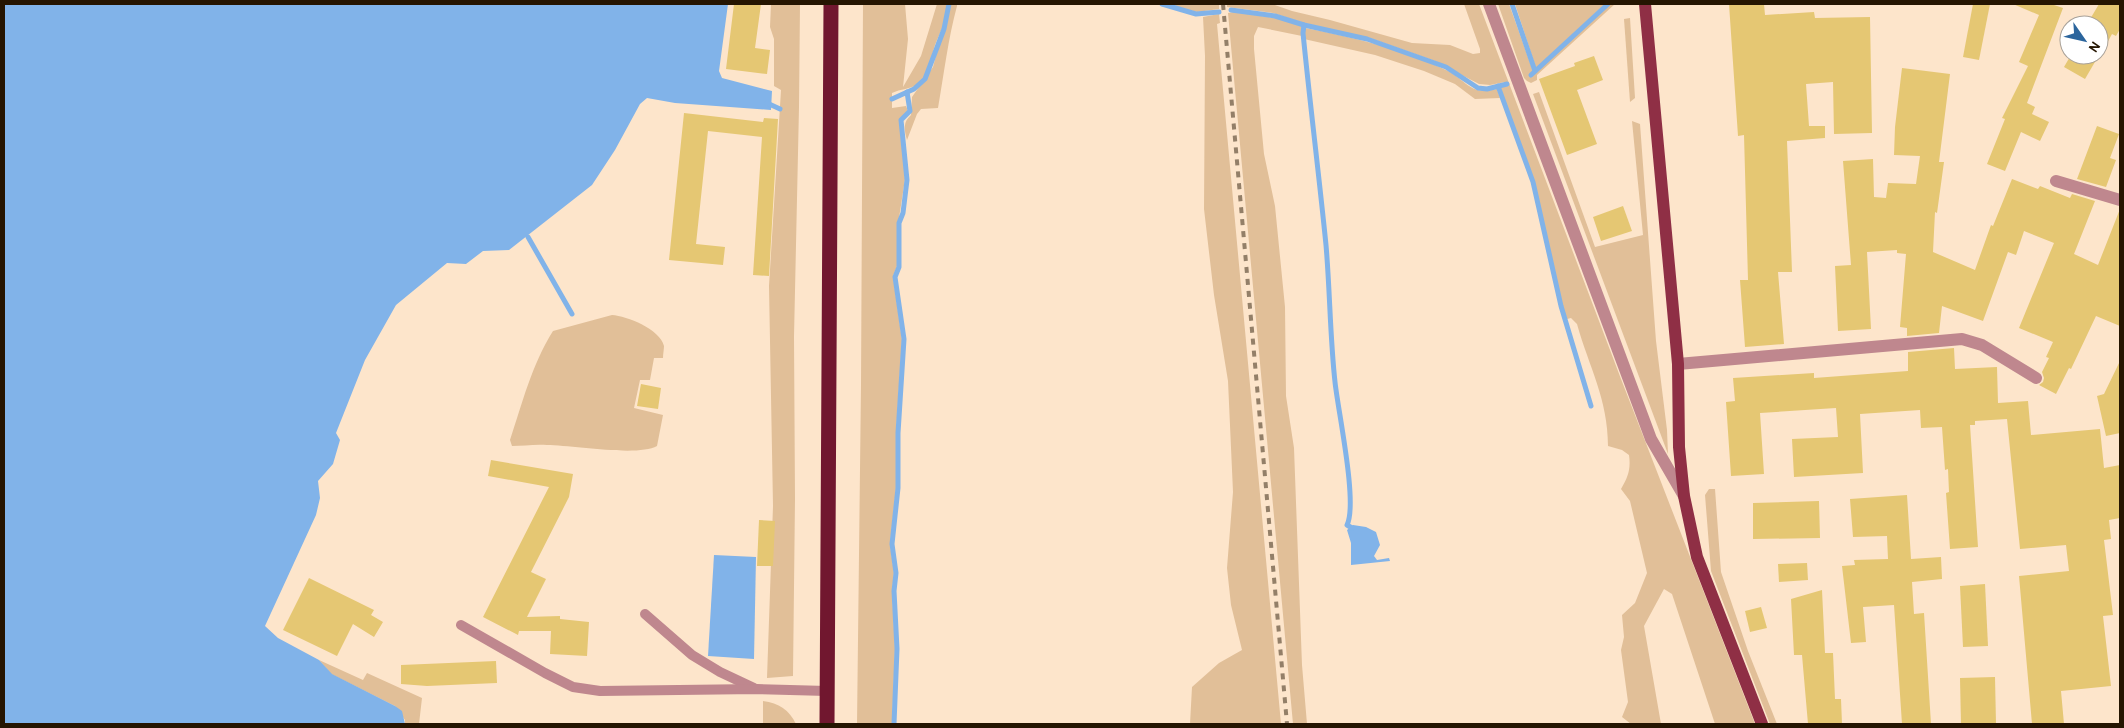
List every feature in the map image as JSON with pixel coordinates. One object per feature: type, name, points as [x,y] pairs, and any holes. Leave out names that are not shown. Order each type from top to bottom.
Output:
[{"type":"highway","points":[[827,724],[831,4]]},
{"type":"main road","points":[[1645,4],[1678,364],[1679,447],[1684,496],[1697,557],[1762,724]]},
{"type":"street","points":[[1489,4],[1651,439],[1684,496]]},
{"type":"street","points":[[2056,181],[2120,200]]},
{"type":"street","points":[[1678,364],[1962,339],[1982,345],[2036,378]]},
{"type":"lane","points":[[645,614],[692,655],[720,672],[757,689]]},
{"type":"lane","points":[[461,625],[545,673],[573,686],[600,691],[757,689],[827,691]]},
{"type":"shaded area","points":[[771,4],[800,4],[794,337],[793,676],[767,678],[773,506],[769,286],[781,90],[774,86],[774,39],[770,27]]},
{"type":"shaded area","points":[[863,4],[905,4],[908,39],[903,87],[921,56],[937,4],[948,4],[945,20],[925,76],[915,86],[892,93],[892,108],[906,106],[908,111],[900,119],[905,179],[897,223],[897,266],[893,276],[902,340],[896,433],[896,488],[890,544],[894,573],[892,591],[895,649],[892,724],[857,724]]},
{"type":"shaded area","points":[[951,4],[957,4],[957,6],[938,108],[921,109],[917,114],[907,140],[905,126],[911,115],[912,97],[933,67]]},
{"type":"shaded area","points":[[1169,4],[1219,4],[1219,9],[1197,12]]},
{"type":"shaded area","points":[[1227,4],[1272,4],[1412,43],[1450,45],[1473,54],[1480,53],[1480,49],[1464,4],[1479,4],[1621,379],[1755,724],[1715,724],[1672,594],[1664,589],[1644,626],[1661,724],[1631,724],[1622,717],[1628,702],[1621,650],[1624,637],[1622,615],[1635,603],[1647,573],[1630,501],[1621,489],[1630,465],[1629,455],[1622,450],[1608,446],[1605,413],[1597,383],[1577,324],[1571,318],[1567,319],[1562,306],[1533,182],[1499,87],[1507,86],[1507,83],[1479,84],[1435,61],[1370,38],[1304,23],[1273,13],[1227,7]]},
{"type":"shaded area","points":[[1498,4],[1509,4],[1534,74],[1610,4],[1615,4],[1537,75],[1537,80],[1531,83],[1524,78]]},
{"type":"shaded area","points":[[1515,4],[1605,4],[1536,68]]},
{"type":"shaded area","points":[[1234,12],[1282,19],[1303,27],[1302,36],[1258,27],[1254,36],[1254,49],[1264,154],[1275,206],[1285,307],[1286,396],[1294,448],[1302,665],[1307,724],[1293,724],[1228,13]]},
{"type":"shaded area","points":[[1219,14],[1220,23],[1217,24],[1281,724],[1190,724],[1192,687],[1219,663],[1242,650],[1231,605],[1227,568],[1233,492],[1228,381],[1214,295],[1204,209],[1205,56],[1203,17]]},
{"type":"shaded area","points":[[1630,18],[1635,98],[1630,102],[1624,19]]},
{"type":"shaded area","points":[[1305,28],[1341,35],[1412,56],[1446,70],[1474,89],[1488,91],[1497,89],[1500,98],[1475,99],[1455,84],[1424,71],[1375,55],[1304,39]]},
{"type":"shaded area","points":[[1539,92],[1595,247],[1643,235],[1632,121],[1640,124],[1656,341],[1667,430],[1668,454],[1533,94]]},
{"type":"shaded area","points":[[612,315],[642,324],[656,334],[664,346],[663,358],[654,358],[650,380],[640,380],[634,408],[663,415],[657,446],[648,449],[620,451],[558,445],[512,446],[510,440],[528,384],[539,357],[553,331]]},
{"type":"shaded area","points":[[1709,489],[1715,489],[1721,572],[1748,651],[1777,724],[1770,724],[1711,571],[1705,495]]},
{"type":"shaded area","points":[[319,660],[363,680],[367,673],[422,698],[419,724],[405,724],[405,720],[395,706],[331,674]]},
{"type":"shaded area","points":[[763,701],[774,703],[783,708],[796,724],[763,724]]},
{"type":"water","points":[[4,4],[728,4],[719,71],[722,78],[772,91],[771,110],[675,103],[647,98],[640,104],[615,150],[592,185],[509,250],[483,251],[466,264],[447,263],[396,305],[365,360],[336,433],[340,440],[333,464],[318,481],[320,498],[316,515],[265,626],[278,638],[319,660],[332,674],[395,706],[402,711],[405,724],[4,724]]},
{"type":"water","points":[[1353,525],[1366,527],[1376,532],[1380,545],[1374,556],[1377,560],[1389,558],[1390,561],[1351,565],[1351,543],[1347,530]]},
{"type":"water","points":[[714,555],[756,557],[754,659],[708,656]]},
{"type":"building","points":[[734,4],[761,4],[755,48],[770,50],[767,74],[726,69]]},
{"type":"building","points":[[1729,4],[1764,4],[1765,15],[1814,12],[1815,18],[1870,17],[1872,133],[1834,134],[1833,82],[1806,84],[1809,126],[1825,126],[1825,138],[1787,141],[1792,272],[1778,272],[1784,344],[1745,347],[1740,280],[1748,280],[1744,135],[1738,136]]},
{"type":"building","points":[[1973,4],[1990,4],[1979,60],[1963,57]]},
{"type":"building","points":[[2013,4],[2051,4],[2063,8],[2027,103],[2035,107],[2032,114],[2049,122],[2040,141],[2021,132],[2005,171],[1987,164],[2005,119],[2002,118],[2028,66],[2019,62],[2039,15]]},
{"type":"building","points":[[2099,4],[2120,4],[2120,29],[2116,36],[2112,34],[2109,40],[2109,15],[2093,15]]},
{"type":"building","points":[[1594,56],[1603,80],[1577,90],[1597,144],[1567,155],[1539,79],[1575,66],[1574,63]]},
{"type":"building","points":[[2065,65],[2093,65],[2085,79],[2064,67]]},
{"type":"building","points":[[1902,68],[1950,74],[1939,162],[1944,162],[1937,213],[1935,212],[1933,252],[1975,270],[1991,225],[1993,226],[2012,179],[2038,189],[2040,186],[2070,198],[2072,194],[2095,201],[2074,254],[2098,265],[2120,209],[2120,326],[2096,316],[2071,369],[2069,368],[2056,394],[2039,385],[2043,382],[2042,372],[2049,358],[2046,357],[2053,342],[2019,328],[2054,243],[2024,231],[2016,255],[2008,252],[1983,321],[1942,306],[1939,333],[1907,336],[1907,328],[1900,327],[1906,254],[1897,253],[1897,250],[1867,252],[1871,329],[1838,331],[1835,266],[1851,265],[1843,161],[1873,159],[1874,197],[1886,198],[1888,183],[1916,184],[1920,156],[1894,155],[1895,127]]},
{"type":"building","points":[[684,113],[763,122],[764,118],[778,119],[769,276],[753,275],[762,137],[708,131],[696,244],[725,247],[723,265],[669,260]]},
{"type":"building","points":[[2097,126],[2119,134],[2110,158],[2116,160],[2106,187],[2077,179]]},
{"type":"building","points":[[1623,206],[1632,231],[1601,241],[1593,217]]},
{"type":"building","points":[[1954,348],[1955,369],[1997,367],[1998,403],[2028,401],[2031,435],[2100,429],[2104,468],[2120,465],[2120,518],[2109,520],[2111,539],[2104,540],[2113,615],[2103,616],[2111,686],[2061,691],[2064,724],[2032,724],[2019,576],[2069,571],[2066,545],[2020,549],[2007,419],[1975,421],[1975,425],[1970,425],[1978,547],[1950,549],[1946,493],[1949,492],[1948,469],[1945,470],[1942,427],[1921,428],[1920,410],[1860,414],[1863,473],[1794,477],[1792,439],[1838,437],[1836,408],[1760,413],[1764,474],[1731,476],[1726,402],[1735,401],[1733,378],[1814,373],[1814,378],[1908,371],[1908,352]]},
{"type":"building","points":[[2120,361],[2120,433],[2106,436],[2097,396],[2104,394]]},
{"type":"building","points":[[641,384],[661,388],[658,409],[637,406]]},
{"type":"building","points":[[491,460],[573,474],[569,497],[531,572],[546,579],[527,617],[560,616],[560,619],[589,622],[587,656],[550,654],[551,631],[519,631],[518,635],[483,617],[549,487],[488,476]]},
{"type":"building","points":[[1907,495],[1911,559],[1941,557],[1942,579],[1912,582],[1914,614],[1924,613],[1931,724],[1902,724],[1894,605],[1863,607],[1866,642],[1851,643],[1842,566],[1855,565],[1854,560],[1888,559],[1887,536],[1853,537],[1850,499]]},
{"type":"building","points":[[1819,501],[1820,538],[1753,539],[1753,503]]},
{"type":"building","points":[[759,520],[775,521],[773,566],[757,566]]},
{"type":"building","points":[[1807,563],[1808,580],[1779,582],[1778,564]]},
{"type":"building","points":[[309,578],[374,610],[371,615],[383,622],[374,637],[353,624],[337,656],[283,630]]},
{"type":"building","points":[[1985,584],[1988,646],[1963,647],[1960,586]]},
{"type":"building","points":[[1822,590],[1825,653],[1833,653],[1835,699],[1841,699],[1842,724],[1808,724],[1802,655],[1794,655],[1791,599]]},
{"type":"building","points":[[1761,607],[1767,628],[1750,632],[1745,611]]},
{"type":"building","points":[[496,661],[497,683],[427,686],[401,684],[401,665]]},
{"type":"building","points":[[1995,677],[1996,724],[1961,724],[1960,678]]},
{"type":"waterway","points":[[892,99],[914,89],[925,79],[944,29],[949,4]]},
{"type":"waterway","points":[[1162,4],[1196,14],[1219,12]]},
{"type":"waterway","points":[[1512,4],[1535,71]]},
{"type":"waterway","points":[[1531,75],[1608,4]]},
{"type":"waterway","points":[[1231,10],[1275,16],[1304,25],[1367,39],[1446,67],[1478,88],[1487,89],[1507,84]]},
{"type":"waterway","points":[[1304,25],[1303,33],[1326,245],[1335,382],[1349,478],[1350,514],[1347,525],[1352,528]]},
{"type":"waterway","points":[[1498,86],[1533,182],[1561,306],[1591,406]]},
{"type":"waterway","points":[[894,724],[897,649],[894,591],[896,573],[892,544],[898,488],[898,433],[904,339],[895,277],[899,267],[899,223],[903,213],[907,180],[901,120],[910,111],[907,92]]},
{"type":"waterway","points":[[767,103],[780,109]]},
{"type":"waterway","points":[[528,237],[572,314]]},
{"type":"railway","points":[[1223,4],[1287,724]]}]
